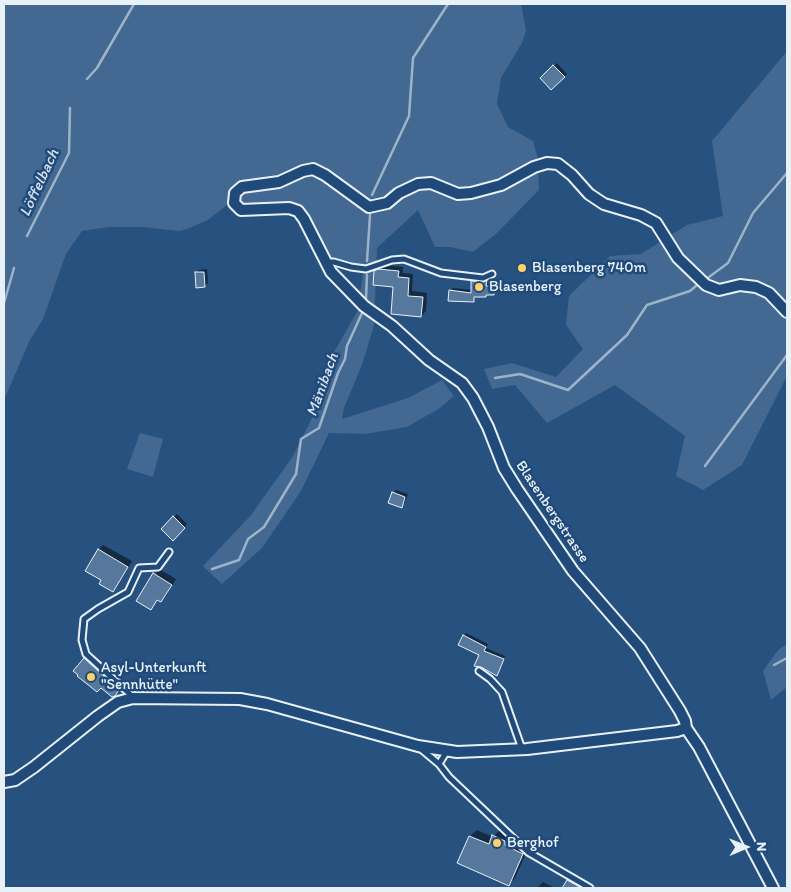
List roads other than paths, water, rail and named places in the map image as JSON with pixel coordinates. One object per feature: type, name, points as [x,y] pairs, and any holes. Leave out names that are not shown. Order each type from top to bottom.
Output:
[{"type":"street","name":"Blasenbergstrasse","points":[[773,888],[699,747],[686,728],[685,720],[680,710],[640,648],[573,571],[517,489],[504,468],[488,427],[473,398],[462,383],[428,360],[392,326],[364,306],[332,272],[298,211],[289,208],[241,210],[234,203],[235,193],[242,186],[279,182],[303,171],[313,169],[325,175],[368,207],[387,204],[399,193],[418,184],[431,183],[458,194],[471,193],[500,185],[534,167],[547,163],[558,164],[572,175],[589,194],[604,204],[641,214],[656,223],[664,232],[678,258],[706,285],[719,290],[740,285],[756,286],[769,293],[787,312]]},
{"type":"street","points":[[4,782],[15,780],[34,767],[118,702],[133,698],[240,699],[267,704],[418,746],[457,752],[522,750],[677,731],[686,728]]},
{"type":"lane","points":[[326,262],[366,269],[392,260],[404,259],[441,273],[483,278],[492,274]]},
{"type":"lane","points":[[133,698],[86,654],[82,640],[84,619],[128,592],[139,568],[158,566],[170,552]]},
{"type":"lane","points":[[479,671],[490,679],[502,692],[522,750]]},
{"type":"lane","points":[[418,746],[440,764],[449,776],[528,852],[590,888]]},
{"type":"lane","points":[[440,764],[447,750]]},
{"type":"waterway","name":"Löffelbach","points":[[87,79],[97,68],[134,4]]},
{"type":"waterway","name":"Mänibach","points":[[372,195],[409,116],[413,58],[448,4]]},
{"type":"waterway","name":"Löffelbach","points":[[27,236],[69,153],[70,108]]},
{"type":"waterway","points":[[709,277],[728,263],[753,213],[787,173]]},
{"type":"waterway","name":"Mänibach","points":[[367,261],[370,215]]},
{"type":"waterway","name":"Löffelbach","points":[[4,303],[14,268]]},
{"type":"waterway","name":"Mänibach","points":[[366,299],[367,275]]},
{"type":"waterway","points":[[495,378],[520,374],[568,390],[627,335],[647,305],[690,291],[696,286]]},
{"type":"waterway","name":"Mänibach","points":[[212,569],[239,560],[248,539],[264,527],[296,474],[301,439],[319,428],[338,373],[345,359],[347,346],[362,313]]},
{"type":"waterway","points":[[705,466],[787,355]]},
{"type":"waterway","points":[[774,665],[787,658]]},
{"type":"place","name":"Blasenberg 740m","points":[[522,268]]},
{"type":"place","name":"Blasenberg","points":[[479,287]]},
{"type":"place","name":"Asyl-Unterkunft \"Sennhütte\"","points":[[91,677]]},
{"type":"place","name":"Berghof","points":[[497,843]]}]
